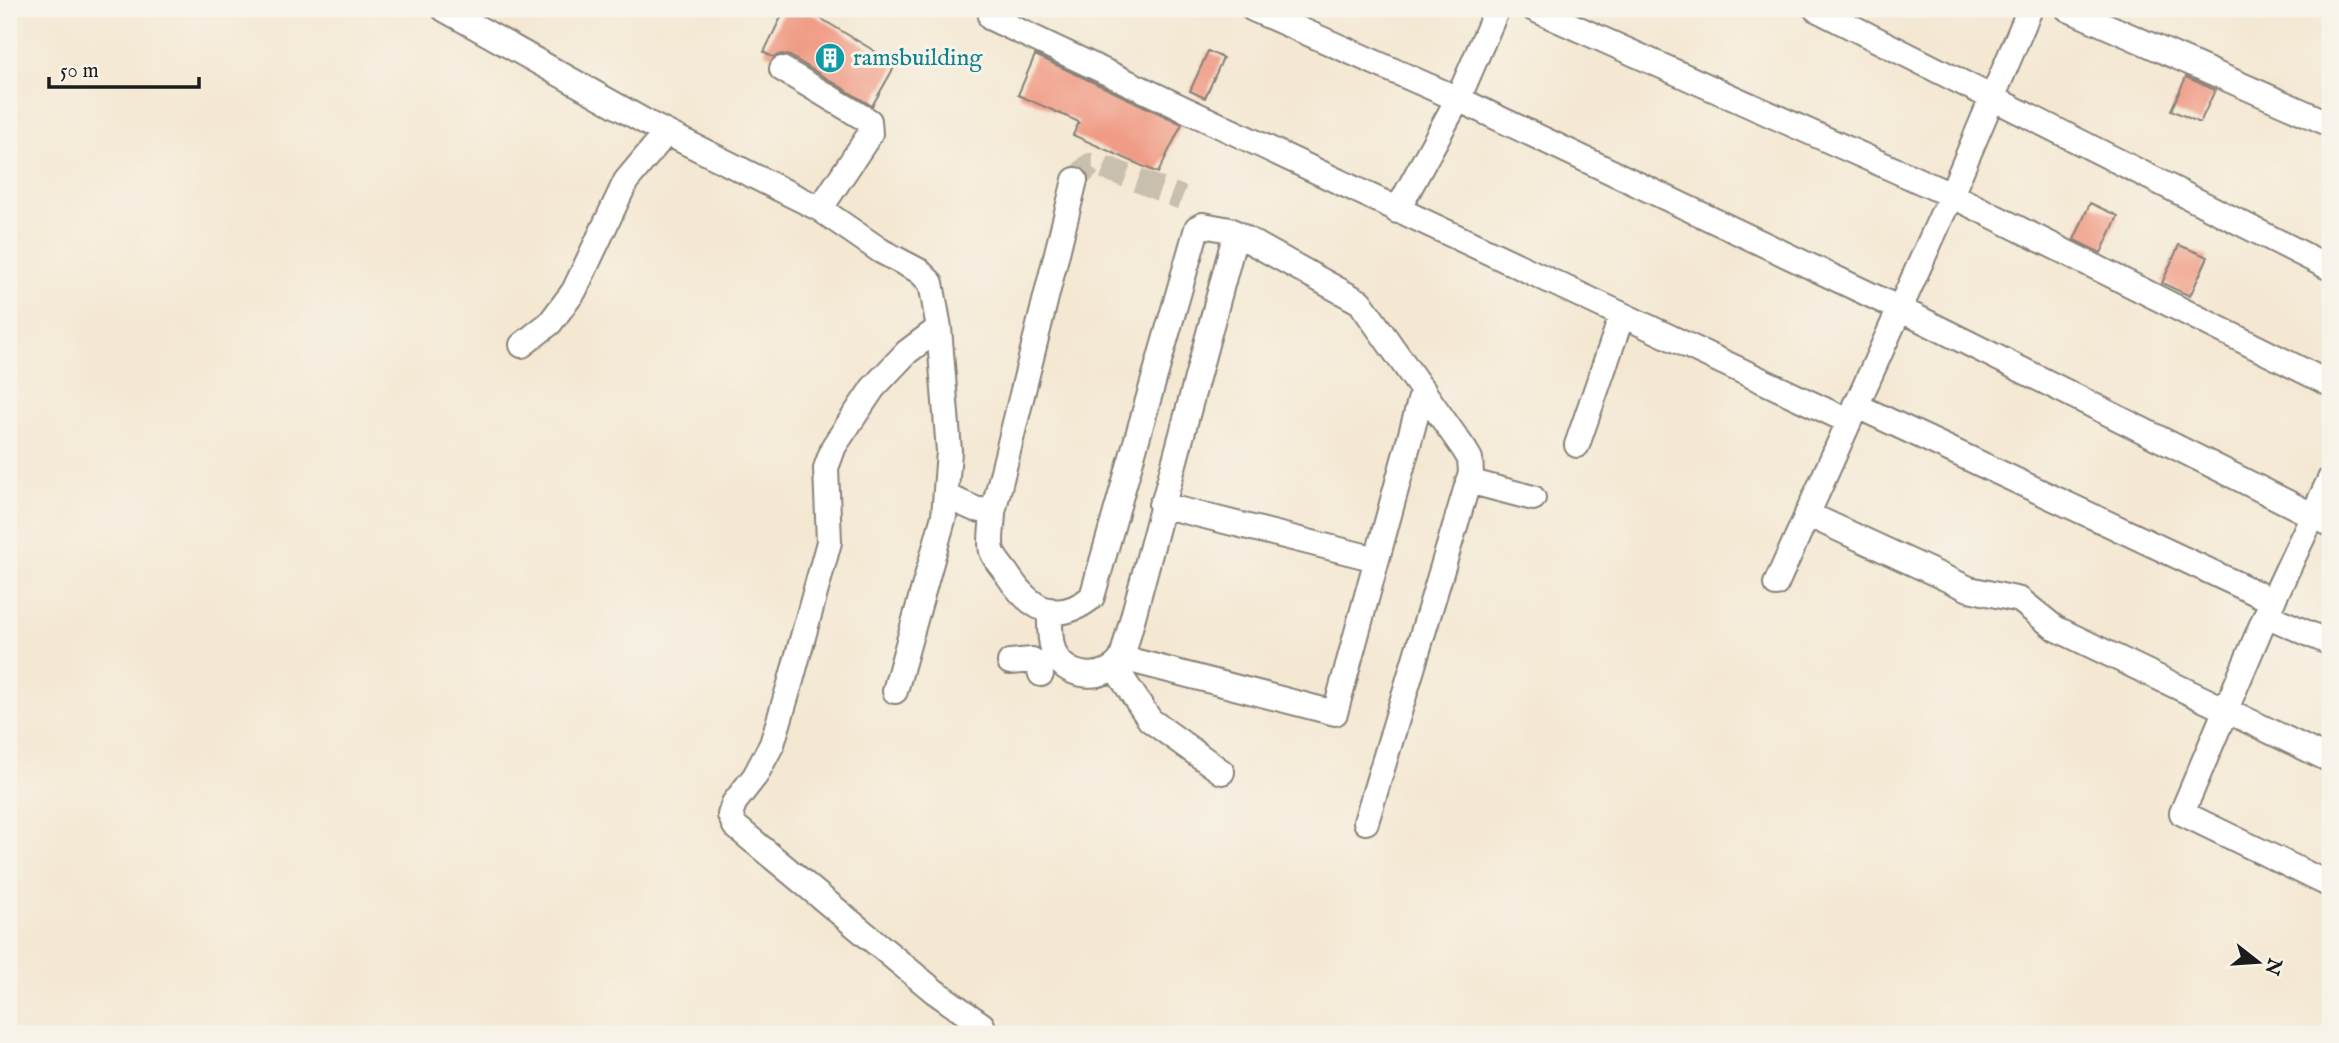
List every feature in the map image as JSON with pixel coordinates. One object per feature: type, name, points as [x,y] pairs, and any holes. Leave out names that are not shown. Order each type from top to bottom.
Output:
[{"type":"street","points":[[1253,9],[1458,99],[1898,308],[2321,520]]},
{"type":"street","points":[[1397,211],[1458,99],[1497,9]]},
{"type":"street","points":[[1534,9],[1951,195],[2330,384]]},
{"type":"street","points":[[1815,9],[1992,95],[2330,268]]},
{"type":"street","points":[[1776,584],[1951,195],[2030,9]]},
{"type":"street","points":[[2068,9],[2330,124]]},
{"type":"street","points":[[460,12],[666,133],[820,209],[881,251],[919,271],[931,283],[939,328],[949,451],[946,496],[944,516],[895,691]]},
{"type":"street","points":[[986,12],[1397,211],[1622,316],[1852,413],[2269,608],[2330,643]]},
{"type":"street","points":[[782,69],[869,121],[871,127],[870,134],[820,209]]},
{"type":"street","points":[[522,345],[550,323],[574,291],[626,181],[666,133]]},
{"type":"street","points":[[1075,180],[993,512],[992,551],[1028,602],[1050,610],[1079,608],[1092,597],[1197,228],[1211,225],[1230,230],[1236,236],[1360,302],[1470,458],[1468,481],[1366,822]]},
{"type":"street","points":[[1050,610],[1053,649],[1066,667],[1083,674],[1101,676],[1119,663],[1236,236]]},
{"type":"street","points":[[1577,445],[1622,316]]},
{"type":"street","points":[[939,328],[906,352],[873,387],[834,446],[826,468],[829,542],[790,684],[772,744],[755,776],[734,803],[730,815],[735,826],[934,990],[982,1025]]},
{"type":"street","points":[[1119,663],[1335,713],[1423,390]]},
{"type":"street","points":[[2330,479],[2321,520],[2269,608],[2182,813],[2330,885]]},
{"type":"street","points":[[1468,481],[1533,498]]},
{"type":"street","points":[[946,496],[975,509],[993,512]]},
{"type":"street","points":[[1161,505],[1376,559]]},
{"type":"street","points":[[1807,514],[1969,589],[2020,600],[2055,628],[2330,760]]},
{"type":"street","points":[[1028,666],[1051,640]]},
{"type":"street","points":[[1119,663],[1150,720],[1222,772]]},
{"type":"building","name":"ramsbuilding","points":[[785,9],[805,9],[896,64],[872,106],[790,56],[782,54],[773,57],[764,52]]},
{"type":"building","points":[[1208,51],[1223,58],[1205,98],[1190,91]]},
{"type":"building","points":[[1035,55],[1182,124],[1158,173],[1073,135],[1079,122],[1018,95]]},
{"type":"building","points":[[2186,77],[2215,90],[2200,123],[2171,110]]},
{"type":"building","points":[[2090,203],[2118,216],[2101,253],[2074,240]]},
{"type":"building","points":[[2179,245],[2208,257],[2190,296],[2162,283]]},
{"type":"tunnel","points":[[1075,180],[1090,165],[1099,165],[1182,198]]},
{"type":"place","name":"ramsbuilding","points":[[830,58]]}]
